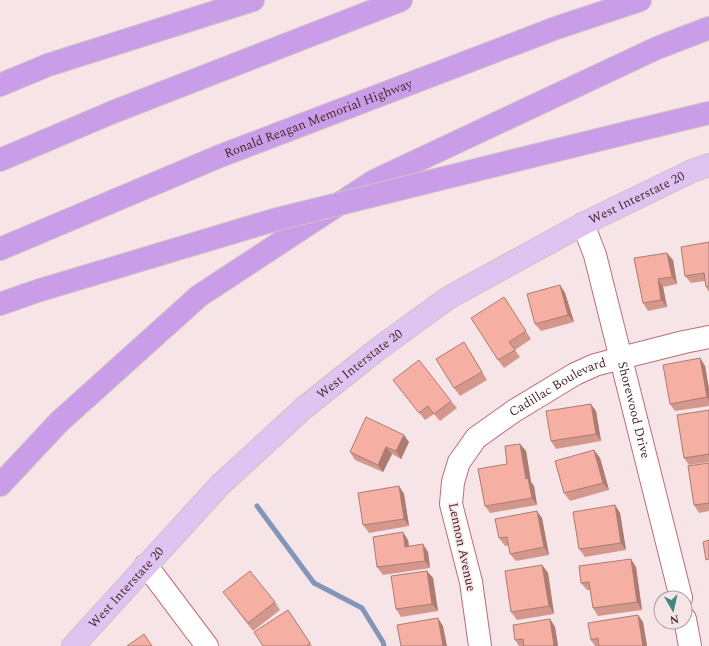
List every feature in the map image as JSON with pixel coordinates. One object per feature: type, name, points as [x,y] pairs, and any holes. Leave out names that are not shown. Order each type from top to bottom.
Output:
[{"type":"highway","points":[[0,85],[48,65],[253,0]]},
{"type":"highway","points":[[0,160],[113,112],[401,0]]},
{"type":"highway","name":"Ronald Reagan Memorial Highway","points":[[0,249],[220,156],[556,28],[640,0]]},
{"type":"highway","points":[[0,485],[59,422],[199,296],[374,182],[657,48],[709,28]]},
{"type":"highway","points":[[0,304],[37,291],[274,220],[709,113]]},
{"type":"main road","name":"West Interstate 20","points":[[73,646],[226,480],[305,407],[378,349],[448,298],[582,224],[692,171],[709,165]]},
{"type":"street","name":"Shorewood Drive","points":[[582,224],[595,255],[679,590]]},
{"type":"street","name":"Cadillac Boulevard","points":[[467,451],[476,438],[514,410],[575,374],[595,365],[709,337]]},
{"type":"street","name":"Lennon Avenue","points":[[467,451],[459,462],[453,482],[451,504],[471,582],[480,646]]},
{"type":"street","points":[[146,566],[207,646]]},
{"type":"street","points":[[687,630],[690,646]]},
{"type":"building","points":[[709,242],[709,286],[706,287],[704,273],[685,276],[681,247]]},
{"type":"building","points":[[667,253],[672,277],[658,279],[661,300],[643,303],[634,258]]},
{"type":"building","points":[[560,285],[568,315],[535,324],[527,294]]},
{"type":"building","points":[[504,297],[526,331],[509,342],[515,350],[498,360],[471,318]]},
{"type":"building","points":[[464,342],[482,372],[454,388],[436,359]]},
{"type":"building","points":[[700,358],[707,397],[670,404],[663,365]]},
{"type":"building","points":[[419,360],[451,401],[434,414],[428,406],[419,413],[393,380]]},
{"type":"building","points":[[591,404],[596,434],[551,441],[546,411]]},
{"type":"building","points":[[709,410],[709,454],[684,458],[677,415]]},
{"type":"building","points":[[366,417],[404,435],[396,451],[386,447],[378,465],[350,452]]},
{"type":"building","points":[[520,444],[526,479],[528,478],[532,498],[485,506],[478,469],[507,464],[505,446]]},
{"type":"building","points":[[594,450],[603,483],[564,493],[555,461]]},
{"type":"building","points":[[709,463],[709,503],[694,505],[688,466]]},
{"type":"building","points":[[399,486],[404,519],[363,525],[358,493]]},
{"type":"building","points":[[615,505],[621,543],[579,549],[573,512]]},
{"type":"building","points":[[537,511],[544,547],[510,554],[507,537],[499,538],[495,519]]},
{"type":"building","points":[[403,532],[405,547],[423,544],[425,561],[377,567],[373,537]]},
{"type":"building","points":[[709,540],[709,559],[706,560],[703,542]]},
{"type":"building","points":[[631,559],[637,602],[593,608],[589,582],[581,583],[579,566]]},
{"type":"building","points":[[542,565],[549,606],[511,612],[505,571]]},
{"type":"building","points":[[250,571],[275,602],[248,623],[223,592]]},
{"type":"building","points":[[427,571],[432,604],[396,609],[391,576]]},
{"type":"building","points":[[288,610],[310,643],[306,646],[263,646],[254,632]]},
{"type":"building","points":[[638,615],[643,646],[599,646],[598,638],[591,640],[588,623]]},
{"type":"building","points":[[438,618],[443,646],[401,646],[397,625]]},
{"type":"building","points":[[550,619],[554,646],[524,646],[523,639],[515,640],[513,625]]},
{"type":"building","points":[[144,634],[152,646],[127,646]]},
{"type":"waterway","points":[[257,506],[314,583],[362,608],[384,646]]}]
